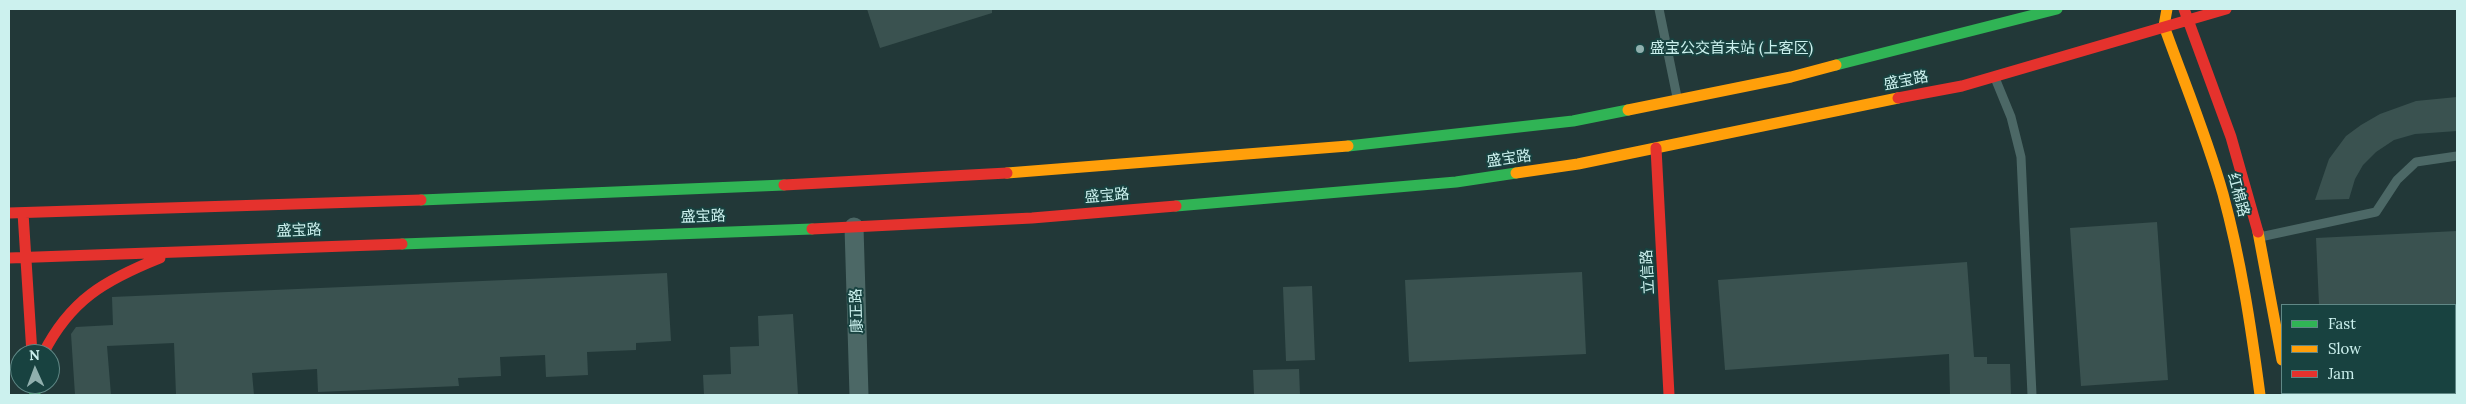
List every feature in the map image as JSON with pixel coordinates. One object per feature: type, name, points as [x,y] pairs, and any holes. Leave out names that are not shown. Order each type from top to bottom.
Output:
[{"type":"main road","name":"盛宝路","points":[[9,213],[583,195],[986,175],[1326,149],[1573,121],[1791,77],[2056,9]]},
{"type":"main road","points":[[2164,26],[2167,9]]},
{"type":"main road","points":[[2186,14],[2226,9]]},
{"type":"main road","name":"盛宝路","points":[[9,258],[180,250],[854,227],[1032,218],[1456,182],[1578,164],[1962,86],[2164,26],[2186,14]]},
{"type":"main road","name":"红棉路","points":[[2186,14],[2240,163],[2260,237],[2281,353]]},
{"type":"main road","name":"红棉路","points":[[2164,26],[2215,166],[2234,240],[2250,319],[2260,395]]},
{"type":"main road","name":"立信路","points":[[1656,148],[1669,395]]},
{"type":"main road","points":[[23,213],[31,344]]},
{"type":"main road","points":[[48,344],[52,334],[69,311],[92,290],[120,274],[180,250]]},
{"type":"street","name":"康正路","points":[[854,227],[859,395]]},
{"type":"lane","points":[[1659,9],[1678,100]]},
{"type":"lane","points":[[1994,76],[2011,117],[2021,157],[2032,395]]},
{"type":"lane","points":[[2260,237],[2376,212],[2397,180],[2416,162],[2457,156]]},
{"type":"building","points":[[867,9],[992,9],[992,13],[880,48]]},
{"type":"building","points":[[2457,97],[2457,131],[2415,134],[2394,140],[2376,152],[2363,165],[2355,179],[2349,199],[2315,200],[2329,159],[2346,136],[2361,125],[2380,114],[2416,101]]},
{"type":"building","points":[[2157,222],[2168,380],[2081,386],[2070,228]]},
{"type":"building","points":[[2457,231],[2457,305],[2319,304],[2316,238]]},
{"type":"building","points":[[1967,262],[1974,357],[1987,357],[1987,364],[2010,364],[2011,395],[1950,395],[1949,354],[1725,370],[1718,280]]},
{"type":"building","points":[[1582,272],[1586,354],[1409,362],[1405,280]]},
{"type":"building","points":[[667,273],[671,341],[636,343],[636,350],[587,352],[588,375],[546,377],[545,355],[500,357],[501,376],[458,378],[459,386],[318,392],[317,369],[252,373],[254,395],[176,395],[174,343],[107,346],[111,395],[75,395],[71,334],[76,327],[113,325],[112,297]]},
{"type":"building","points":[[1312,286],[1315,360],[1286,361],[1283,287]]},
{"type":"building","points":[[793,314],[798,395],[704,395],[703,375],[731,374],[730,347],[759,346],[758,316]]},
{"type":"building","points":[[1299,369],[1300,395],[1254,395],[1253,370]]},
{"type":"traffic: fast","points":[[1836,65],[2057,9]]},
{"type":"traffic: fast","points":[[1348,146],[1573,121],[1628,110]]},
{"type":"traffic: fast","points":[[1176,206],[1456,182],[1516,173]]},
{"type":"traffic: fast","points":[[421,200],[784,185]]},
{"type":"traffic: fast","points":[[402,244],[812,229]]},
{"type":"traffic: slow","points":[[2167,9],[2164,26],[2210,152],[2223,194],[2245,294],[2260,395]]},
{"type":"traffic: slow","points":[[1628,110],[1791,77],[1836,65]]},
{"type":"traffic: slow","points":[[1516,173],[1578,164],[1898,98]]},
{"type":"traffic: slow","points":[[1007,173],[1348,146]]},
{"type":"traffic: slow","points":[[2258,232],[2281,355]]},
{"type":"traffic: jam","points":[[2184,9],[2231,137],[2258,232]]},
{"type":"traffic: jam","points":[[1898,98],[1962,86],[2226,9]]},
{"type":"traffic: jam","points":[[1656,148],[1669,395]]},
{"type":"traffic: jam","points":[[784,185],[1007,173]]},
{"type":"traffic: jam","points":[[9,213],[421,200]]},
{"type":"traffic: jam","points":[[812,229],[1032,218],[1176,206]]},
{"type":"traffic: jam","points":[[23,213],[31,344]]},
{"type":"traffic: jam","points":[[9,258],[402,244]]},
{"type":"traffic: jam","points":[[49,344],[65,319],[91,294],[122,275],[160,258]]},
{"type":"place","name":"盛宝公交首末站 (上客区)","points":[[1640,49]]}]
